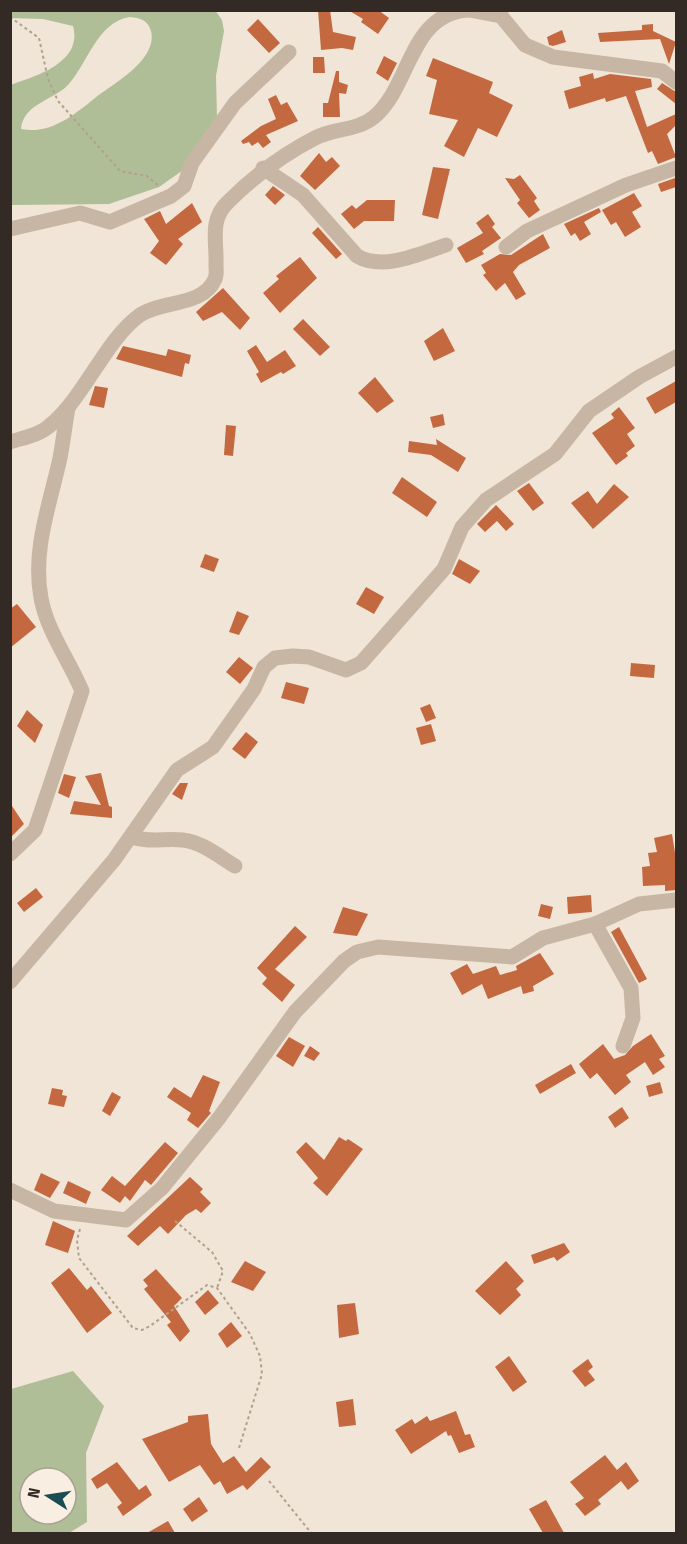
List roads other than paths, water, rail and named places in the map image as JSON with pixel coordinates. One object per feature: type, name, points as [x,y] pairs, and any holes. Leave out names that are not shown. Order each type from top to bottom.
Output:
[{"type":"street","points":[[10,442],[47,429],[68,408],[120,336],[141,314],[203,294],[216,278],[214,228],[216,215],[263,168],[315,137],[350,129],[373,117],[395,93],[403,70],[428,29],[451,11],[500,13],[525,45],[553,57],[662,71],[676,82]]},
{"type":"street","points":[[10,229],[80,213],[110,222],[171,196],[184,186],[192,163],[235,103],[289,52]]},
{"type":"street","points":[[263,168],[303,195],[357,256],[366,261],[377,262],[415,255],[446,245]]},
{"type":"street","points":[[506,247],[527,231],[626,185],[676,168]]},
{"type":"street","points":[[10,982],[131,837],[144,813],[177,770],[213,747],[254,689],[264,667],[275,658],[293,656],[309,657],[346,670],[361,663],[444,569],[462,527],[486,500],[555,454],[589,411],[639,377],[676,357]]},
{"type":"street","points":[[10,854],[35,830],[82,691],[52,631],[41,599],[39,570],[42,530],[60,456],[68,408]]},
{"type":"street","points":[[131,837],[148,842],[184,840],[196,844],[235,866]]},
{"type":"street","points":[[10,1190],[54,1211],[126,1220],[162,1188],[219,1118],[295,1012],[344,961],[357,952],[378,946],[512,957],[543,938],[595,924],[639,904],[676,900]]},
{"type":"street","points":[[595,924],[631,988],[633,1018],[623,1046]]}]
